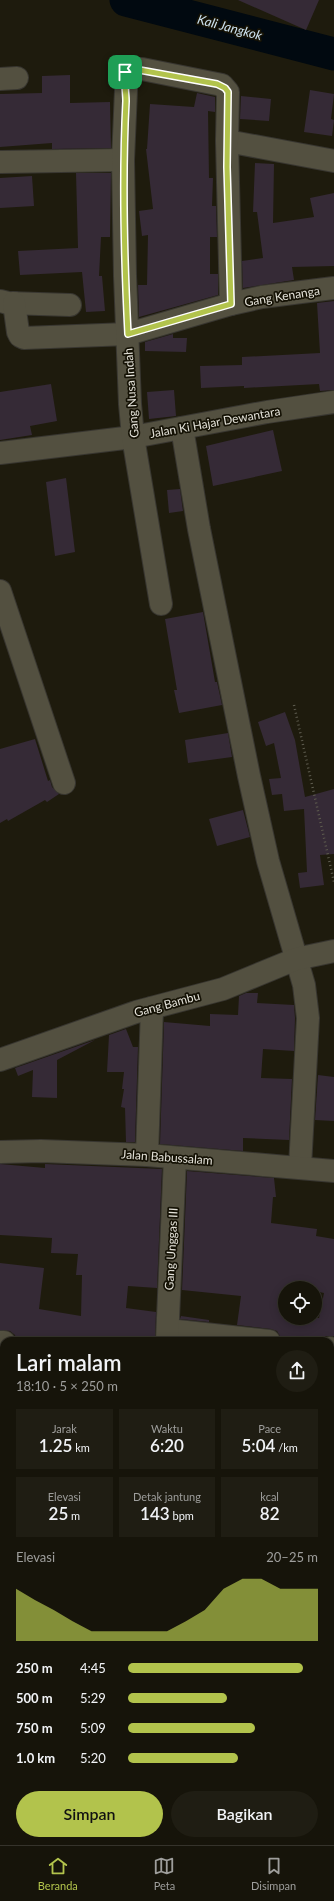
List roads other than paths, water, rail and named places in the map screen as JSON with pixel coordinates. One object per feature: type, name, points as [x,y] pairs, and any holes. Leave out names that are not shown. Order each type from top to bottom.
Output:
[{"type":"street","name":"Gang Nusa Indah","points":[[162,604],[133,437],[128,375],[123,160],[126,90],[125,75],[127,71],[134,69],[142,70],[222,85],[228,92],[227,141]]},
{"type":"street","points":[[231,304],[227,141],[334,161]]},
{"type":"street","points":[[0,162],[123,160]]},
{"type":"street","name":"Gang Kenanga","points":[[7,302],[18,332],[20,336],[24,338],[128,334],[231,304],[262,297],[334,288]]},
{"type":"street","points":[[7,302],[70,305]]},
{"type":"street","name":"Jalan Ki Hajar Dewantara","points":[[0,453],[133,437],[267,412],[334,402]]},
{"type":"street","points":[[182,428],[199,528],[268,861],[304,984],[308,1018],[300,1167]]},
{"type":"street","points":[[0,592],[64,783]]},
{"type":"street","name":"Gang Bambu","points":[[0,1060],[129,1014],[224,990],[296,959],[334,951]]},
{"type":"street","points":[[147,1155],[152,1008]]},
{"type":"street","name":"Jalan Babussalam","points":[[2,1145],[147,1155],[334,1171]]},
{"type":"street","name":"Gang Unggas III","points":[[167,1335],[175,1158]]},
{"type":"street","points":[[167,1335],[201,1337]]},
{"type":"waterway","name":"Kali Jangkok","points":[[126,0],[334,54]]}]
